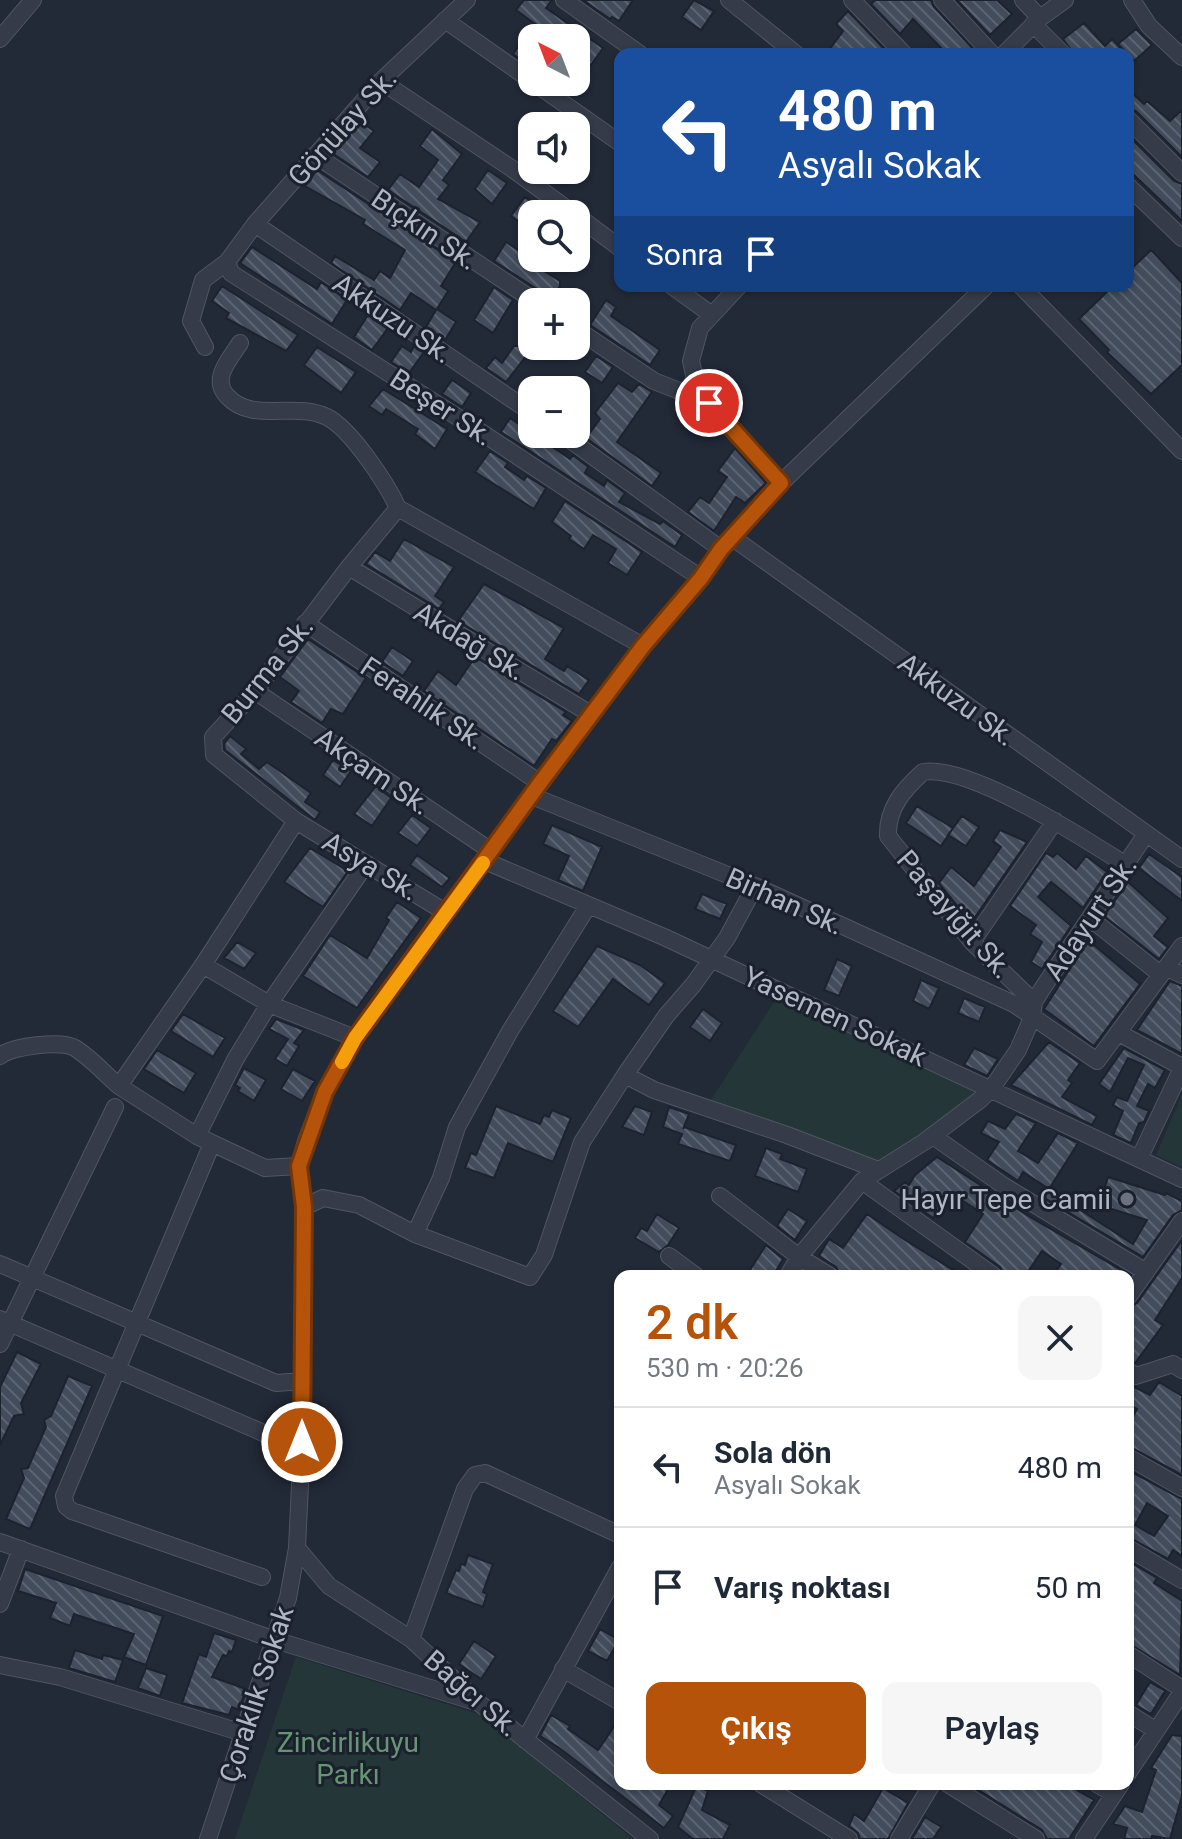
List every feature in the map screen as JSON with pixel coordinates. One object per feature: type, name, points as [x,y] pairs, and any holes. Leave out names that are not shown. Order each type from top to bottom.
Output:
[{"type":"street","points":[[0,39],[33,0]]},
{"type":"street","name":"Gönülay Sk.","points":[[205,347],[191,321],[203,280],[227,262],[255,224],[381,81],[467,0]]},
{"type":"street","points":[[564,0],[632,48]]},
{"type":"street","points":[[729,0],[789,48]]},
{"type":"street","points":[[852,0],[898,48]]},
{"type":"street","points":[[942,0],[986,48]]},
{"type":"street","points":[[1023,0],[1058,48]]},
{"type":"street","points":[[1010,48],[1037,21],[1065,0]]},
{"type":"street","points":[[1132,0],[1149,26],[1182,57]]},
{"type":"street","points":[[445,20],[518,71]]},
{"type":"street","points":[[381,81],[555,200]]},
{"type":"street","points":[[553,96],[614,139]]},
{"type":"street","points":[[1134,125],[1182,173]]},
{"type":"street","name":"Bıçkın Sk.","points":[[315,155],[518,290]]},
{"type":"street","points":[[1134,192],[1182,238]]},
{"type":"street","name":"Akkuzu Sk.","points":[[255,224],[518,403]]},
{"type":"street","points":[[590,226],[614,244]]},
{"type":"street","name":"Beşer Sk.","points":[[227,262],[231,273],[701,578]]},
{"type":"street","points":[[680,292],[712,315]]},
{"type":"street","points":[[733,292],[700,328],[691,361],[697,388],[781,483]]},
{"type":"street","points":[[0,1056],[6,1051],[33,1045],[72,1046],[119,1086],[197,1136],[265,1168],[299,1166],[325,1092],[355,1038],[643,646],[727,543],[781,483],[980,292]]},
{"type":"street","points":[[1027,292],[1182,451]]},
{"type":"street","points":[[590,338],[654,381],[709,403]]},
{"type":"street","points":[[240,343],[219,379],[221,389],[232,402],[249,410],[304,411],[327,417],[358,447],[387,484],[398,508],[643,646]]},
{"type":"street","name":"Akkuzu Sk.","points":[[583,448],[727,543],[1182,859]]},
{"type":"street","name":"Burma Sk.","points":[[296,821],[214,755],[213,737],[255,691],[305,623],[398,508]]},
{"type":"street","name":"Akdağ Sk.","points":[[349,567],[592,715]]},
{"type":"street","name":"Ferahlık Sk.","points":[[305,623],[536,789]]},
{"type":"street","name":"Akçam Sk.","points":[[255,691],[488,856]]},
{"type":"street","name":"Paşayiğit Sk.","points":[[1033,1010],[972,942],[888,836],[887,822],[900,796],[923,772],[951,773],[1055,821],[1126,865]]},
{"type":"street","name":"Birhan Sk.","points":[[536,789],[1033,1010]]},
{"type":"street","points":[[119,1086],[203,965],[296,821]]},
{"type":"street","name":"Asya Sk.","points":[[296,821],[445,912]]},
{"type":"street","points":[[972,942],[1055,821]]},
{"type":"street","name":"Adayurt Sk.","points":[[791,1270],[862,1181],[933,1136],[992,1088],[1018,1050],[1033,1010],[1146,834]]},
{"type":"street","name":"Yasemen Sokak","points":[[488,856],[588,906],[992,1088],[1182,1179]]},
{"type":"street","points":[[197,1136],[235,1060],[269,1004],[366,864]]},
{"type":"street","points":[[304,1207],[323,1198],[359,1205],[415,1234],[530,1277],[544,1255],[582,1142],[666,1016],[711,959],[741,914],[755,886]]},
{"type":"street","points":[[415,1234],[441,1178],[457,1127],[510,1031],[588,906]]},
{"type":"street","points":[[1091,919],[1163,970],[1182,975]]},
{"type":"street","points":[[1033,1010],[1097,1061],[1182,946]]},
{"type":"street","points":[[203,965],[269,1004],[355,1038]]},
{"type":"street","points":[[1119,1033],[1182,1067],[1139,1159]]},
{"type":"street","points":[[625,1075],[654,1090],[878,1170]]},
{"type":"street","points":[[0,1344],[5,1322],[33,1279],[115,1107]]},
{"type":"street","points":[[933,1136],[1004,1186],[1146,1272]]},
{"type":"street","points":[[208,1153],[64,1496],[66,1506],[72,1511],[262,1577]]},
{"type":"street","name":"Çoraklık Sokak","points":[[208,1839],[288,1598],[297,1548],[302,1442],[304,1207],[299,1166]]},
{"type":"street","points":[[862,1181],[986,1270]]},
{"type":"street","points":[[720,1196],[820,1270]]},
{"type":"street","points":[[1134,1289],[1182,1221]]},
{"type":"street","points":[[669,1256],[688,1270]]},
{"type":"street","points":[[0,1264],[276,1383],[303,1381]]},
{"type":"street","points":[[5,1322],[275,1438],[302,1442]]},
{"type":"street","points":[[1134,1375],[1173,1364],[1182,1370]]},
{"type":"street","points":[[1134,1460],[1182,1488]]},
{"type":"street","points":[[411,1639],[465,1489],[475,1475],[485,1473],[614,1532]]},
{"type":"street","points":[[0,1542],[275,1640],[479,1703]]},
{"type":"street","name":"Bağcı Sk.","points":[[297,1548],[329,1586],[411,1639],[479,1703],[650,1839]]},
{"type":"street","points":[[0,1604],[21,1549]]},
{"type":"street","points":[[1134,1552],[1182,1580]]},
{"type":"street","points":[[525,1740],[563,1669],[614,1593]]},
{"type":"street","points":[[1134,1658],[1182,1690],[1134,1763]]},
{"type":"street","points":[[0,1665],[60,1677],[243,1733]]},
{"type":"street","points":[[563,1669],[614,1699]]},
{"type":"street","points":[[1134,1717],[1155,1730]]},
{"type":"street","points":[[771,1790],[849,1839]]},
{"type":"street","points":[[899,1839],[928,1790]]},
{"type":"street","points":[[958,1790],[1036,1839]]},
{"type":"street","points":[[1084,1839],[1117,1790]]},
{"type":"green space","points":[[781,991],[992,1088],[878,1170],[711,1100]]},
{"type":"green space","points":[[1182,1095],[1182,1167],[1156,1155]]},
{"type":"green space","name":"Zincirlikuyu Parkı","points":[[296,1657],[481,1715],[633,1839],[235,1839]]},
{"type":"building","points":[[524,0],[552,0],[546,8],[569,24],[535,24],[516,10]]},
{"type":"building","points":[[583,0],[633,0],[619,21],[610,19]]},
{"type":"building","points":[[694,0],[714,11],[701,30],[682,17]]},
{"type":"building","points":[[875,0],[931,0],[972,48],[941,48],[913,19],[900,34],[871,4]]},
{"type":"building","points":[[957,0],[997,0],[1012,14],[990,35]]},
{"type":"building","points":[[848,11],[883,48],[830,48],[843,31],[836,24]]},
{"type":"building","points":[[1084,23],[1105,46],[1112,39],[1120,48],[1070,48],[1063,39]]},
{"type":"building","points":[[1136,29],[1152,45],[1134,61],[1134,48],[1122,48],[1118,44]]},
{"type":"building","points":[[590,39],[603,48],[590,64]]},
{"type":"building","points":[[1134,95],[1144,104],[1147,101],[1170,121],[1182,110],[1182,157],[1136,111]]},
{"type":"building","points":[[360,121],[374,131],[360,148],[380,162],[368,177],[332,153]]},
{"type":"building","points":[[432,129],[462,154],[443,180],[449,185],[438,199],[480,222],[466,242],[388,190],[400,174],[419,187],[438,160],[420,146]]},
{"type":"building","points":[[1134,141],[1174,181],[1182,184],[1182,221],[1134,175]]},
{"type":"building","points":[[317,170],[456,262],[441,286],[448,291],[437,309],[456,322],[445,340],[426,327],[436,310],[411,293],[400,310],[331,263],[335,256],[374,280],[380,271],[390,278],[405,250],[363,224],[365,220],[305,186]]},
{"type":"building","points":[[488,170],[507,183],[492,204],[475,189]]},
{"type":"building","points":[[518,206],[518,221],[511,216]]},
{"type":"building","points":[[506,242],[518,250],[518,272],[546,272],[560,281],[560,286],[535,288],[494,261]]},
{"type":"building","points":[[252,247],[317,289],[321,282],[347,300],[332,324],[240,263]]},
{"type":"building","points":[[1151,250],[1182,283],[1182,365],[1151,394],[1107,352],[1109,350],[1079,319],[1107,292],[1134,292],[1134,266]]},
{"type":"building","points":[[222,286],[298,335],[286,351],[226,318],[229,313],[212,301]]},
{"type":"building","points":[[494,287],[513,300],[493,333],[474,320]]},
{"type":"building","points":[[606,300],[616,307],[611,316],[660,350],[650,365],[590,325]]},
{"type":"building","points":[[368,315],[388,328],[372,350],[354,337]]},
{"type":"building","points":[[402,346],[411,352],[414,346],[424,352],[409,373],[391,362]]},
{"type":"building","points":[[514,346],[518,346],[518,360],[523,360],[506,382],[486,368],[495,357],[502,363]]},
{"type":"building","points":[[317,347],[356,372],[341,393],[304,365]]},
{"type":"building","points":[[596,356],[613,367],[602,383],[585,372]]},
{"type":"building","points":[[452,380],[471,393],[462,407],[442,394]]},
{"type":"building","points":[[618,383],[632,392],[639,384],[652,392],[617,442],[661,473],[652,486],[590,441],[590,433],[600,419],[595,413]]},
{"type":"building","points":[[383,389],[447,429],[435,449],[415,434],[418,429],[386,409],[382,415],[369,406]]},
{"type":"building","points":[[510,418],[518,423],[518,443],[501,432]]},
{"type":"building","points":[[525,448],[554,448],[570,459],[573,455],[588,467],[585,473],[604,486],[607,480],[625,493],[619,502],[660,524],[663,521],[682,535],[675,547]]},
{"type":"building","points":[[735,448],[766,483],[745,503],[736,497],[714,531],[688,512],[700,497],[709,503],[727,477],[718,471]]},
{"type":"building","points":[[490,451],[508,463],[505,467],[524,480],[527,476],[546,488],[534,509],[475,472]]},
{"type":"building","points":[[565,501],[642,552],[627,575],[608,563],[616,549],[593,535],[584,549],[552,522]]},
{"type":"building","points":[[404,539],[454,567],[435,596],[444,602],[439,609],[366,564],[375,552],[390,561]]},
{"type":"building","points":[[484,584],[564,628],[545,659],[564,671],[567,666],[589,680],[579,694],[458,621]]},
{"type":"building","points":[[308,639],[366,678],[343,714],[331,709],[322,723],[291,702],[299,691],[280,677]]},
{"type":"building","points":[[392,647],[413,661],[403,676],[382,662]]},
{"type":"building","points":[[475,657],[566,712],[563,715],[572,721],[556,741],[552,739],[534,766],[424,691],[438,671],[456,685]]},
{"type":"building","points":[[230,736],[246,749],[241,754],[259,769],[267,762],[311,793],[305,802],[320,812],[315,820],[225,750],[224,744]]},
{"type":"building","points":[[333,760],[351,771],[340,787],[323,775]]},
{"type":"building","points":[[376,786],[391,798],[372,826],[354,814]]},
{"type":"building","points":[[917,806],[953,828],[941,846],[906,823]]},
{"type":"building","points":[[412,815],[431,828],[417,846],[398,833]]},
{"type":"building","points":[[962,816],[979,827],[966,846],[948,835]]},
{"type":"building","points":[[552,825],[602,847],[583,891],[558,880],[569,856],[543,844]]},
{"type":"building","points":[[1000,830],[1027,842],[971,923],[939,883],[951,867],[974,886],[1001,847],[993,841]]},
{"type":"building","points":[[310,848],[348,871],[323,907],[284,882]]},
{"type":"building","points":[[1046,853],[1053,857],[1057,853],[1076,869],[1086,856],[1107,872],[1083,908],[1051,882],[1038,897],[1071,926],[1042,969],[1031,962],[1042,942],[1030,934],[1036,925],[1010,906]]},
{"type":"building","points":[[1149,854],[1182,877],[1182,901],[1139,868]]},
{"type":"building","points":[[417,855],[450,878],[442,887],[410,865]]},
{"type":"building","points":[[1128,882],[1168,918],[1154,936],[1168,947],[1159,959],[1104,916]]},
{"type":"building","points":[[702,894],[727,904],[720,919],[695,909]]},
{"type":"building","points":[[397,902],[421,918],[357,1008],[303,976],[330,935],[367,958]]},
{"type":"building","points":[[1088,940],[1140,984],[1094,1046],[1044,1009]]},
{"type":"building","points":[[237,942],[256,953],[244,969],[224,958]]},
{"type":"building","points":[[597,946],[640,965],[665,983],[649,1005],[613,979],[578,1027],[553,1011]]},
{"type":"building","points":[[837,959],[852,966],[839,996],[824,990]]},
{"type":"building","points":[[921,980],[939,988],[929,1009],[913,1001]]},
{"type":"building","points":[[1170,981],[1182,986],[1182,1054],[1137,1030]]},
{"type":"building","points":[[964,998],[985,1007],[979,1022],[958,1013]]},
{"type":"building","points":[[703,1009],[722,1023],[710,1041],[690,1027]]},
{"type":"building","points":[[183,1014],[225,1038],[213,1057],[171,1031]]},
{"type":"building","points":[[276,1019],[304,1030],[294,1043],[299,1046],[287,1066],[275,1059],[288,1039],[269,1029]]},
{"type":"building","points":[[1049,1042],[1080,1063],[1068,1080],[1072,1083],[1062,1097],[1097,1116],[1092,1125],[1011,1085]]},
{"type":"building","points":[[974,1048],[998,1059],[987,1076],[964,1065]]},
{"type":"building","points":[[1124,1048],[1165,1070],[1155,1088],[1148,1084],[1137,1106],[1149,1111],[1144,1122],[1139,1123],[1131,1143],[1113,1135],[1123,1111],[1113,1105],[1117,1097],[1127,1101],[1144,1065],[1128,1058],[1110,1092],[1099,1084]]},
{"type":"building","points":[[157,1050],[196,1073],[184,1093],[144,1069]]},
{"type":"building","points":[[244,1068],[266,1080],[254,1101],[238,1091],[240,1088],[235,1085]]},
{"type":"building","points":[[293,1069],[315,1081],[302,1101],[281,1089]]},
{"type":"building","points":[[496,1106],[540,1124],[544,1115],[549,1117],[552,1110],[571,1118],[553,1162],[508,1143],[494,1178],[465,1168],[471,1153],[476,1155]]},
{"type":"building","points":[[635,1106],[652,1112],[644,1135],[622,1127]]},
{"type":"building","points":[[669,1107],[689,1114],[683,1129],[736,1145],[730,1161],[678,1144],[682,1134],[663,1127]]},
{"type":"building","points":[[1016,1114],[1036,1123],[1018,1151],[1038,1163],[1058,1133],[1078,1143],[1049,1189],[1023,1172],[1018,1181],[987,1160],[999,1142],[981,1133],[988,1121],[1005,1129]]},
{"type":"building","points":[[766,1148],[782,1154],[780,1159],[807,1169],[798,1192],[755,1176]]},
{"type":"building","points":[[937,1157],[1030,1217],[1121,1270],[1057,1270],[1061,1264],[1042,1251],[1029,1270],[1002,1270],[965,1242],[983,1214],[951,1193],[933,1218],[894,1191],[905,1182],[909,1185],[915,1175]]},
{"type":"building","points":[[1108,1177],[1166,1193],[1182,1201],[1182,1210],[1173,1215],[1143,1257],[1043,1197],[1048,1189],[1133,1244],[1147,1220],[1099,1205]]},
{"type":"building","points":[[788,1209],[807,1221],[795,1240],[777,1226]]},
{"type":"building","points":[[657,1214],[679,1228],[668,1245],[659,1252],[635,1238],[641,1228],[647,1231]]},
{"type":"building","points":[[867,1214],[953,1270],[838,1270],[819,1256],[829,1239],[843,1248]]},
{"type":"building","points":[[1182,1240],[1182,1278],[1155,1320],[1163,1325],[1135,1363],[1134,1305]]},
{"type":"building","points":[[766,1245],[783,1259],[777,1270],[750,1270]]},
{"type":"building","points":[[17,1352],[41,1364],[21,1403],[24,1414],[14,1416],[0,1445],[0,1387]]},
{"type":"building","points":[[68,1376],[92,1386],[30,1529],[6,1519],[24,1478],[21,1469],[28,1468],[46,1427],[44,1420],[51,1416]]},
{"type":"building","points":[[1159,1382],[1182,1396],[1182,1475],[1134,1449],[1134,1415],[1137,1409],[1134,1407],[1134,1387],[1150,1395]]},
{"type":"building","points":[[1134,1473],[1182,1499],[1182,1556],[1173,1550],[1168,1559],[1134,1540]],"holes":[[[1147,1503],[1168,1516],[1154,1536],[1135,1525]]]},
{"type":"building","points":[[468,1555],[493,1564],[483,1592],[487,1594],[483,1607],[446,1593],[456,1570],[459,1571],[461,1564],[465,1565]]},
{"type":"building","points":[[1134,1565],[1157,1578],[1154,1583],[1182,1601],[1180,1675],[1134,1647]]},
{"type":"building","points":[[25,1569],[163,1616],[146,1665],[124,1657],[134,1634],[74,1614],[70,1626],[50,1618],[56,1603],[18,1591]]},
{"type":"building","points":[[600,1629],[614,1637],[614,1649],[607,1661],[588,1651]]},
{"type":"building","points":[[214,1633],[236,1640],[232,1652],[223,1655],[212,1677],[246,1689],[239,1710],[232,1707],[229,1715],[182,1703],[199,1654],[206,1657]]},
{"type":"building","points":[[474,1641],[496,1656],[481,1679],[459,1664]]},
{"type":"building","points":[[75,1650],[102,1659],[103,1655],[123,1660],[115,1682],[69,1668]]},
{"type":"building","points":[[146,1668],[167,1675],[160,1696],[138,1688]]},
{"type":"building","points":[[1150,1682],[1165,1691],[1151,1714],[1136,1705]]},
{"type":"building","points":[[551,1715],[570,1726],[568,1729],[598,1750],[614,1727],[614,1790],[558,1747],[540,1736]]},
{"type":"building","points":[[1172,1735],[1182,1736],[1182,1796],[1170,1839],[1152,1836],[1151,1839],[1124,1839],[1127,1828],[1113,1824],[1125,1806],[1142,1812],[1156,1770],[1151,1768]]},
{"type":"building","points":[[614,1790],[668,1790],[659,1805],[673,1816],[664,1828]]},
{"type":"building","points":[[695,1790],[708,1791],[702,1810],[730,1825],[723,1839],[693,1839],[678,1827]]},
{"type":"building","points":[[882,1790],[908,1803],[888,1839],[860,1839],[849,1826],[854,1814],[864,1821]]},
{"type":"building","points":[[979,1790],[1076,1790],[1094,1800],[1069,1839],[1047,1839],[1042,1830]]},
{"type":"building","points":[[925,1817],[941,1827],[933,1839],[912,1839]]},
{"type":"slow traffic","points":[[342,1062],[355,1038],[483,863]]},
{"type":"place","name":"Hayır Tepe Camii","points":[[1127,1199]]},
{"type":"route","points":[[302,1442],[304,1207],[299,1166],[325,1092],[355,1038],[540,783],[643,646],[701,578],[721,549],[781,483],[709,403]]}]
